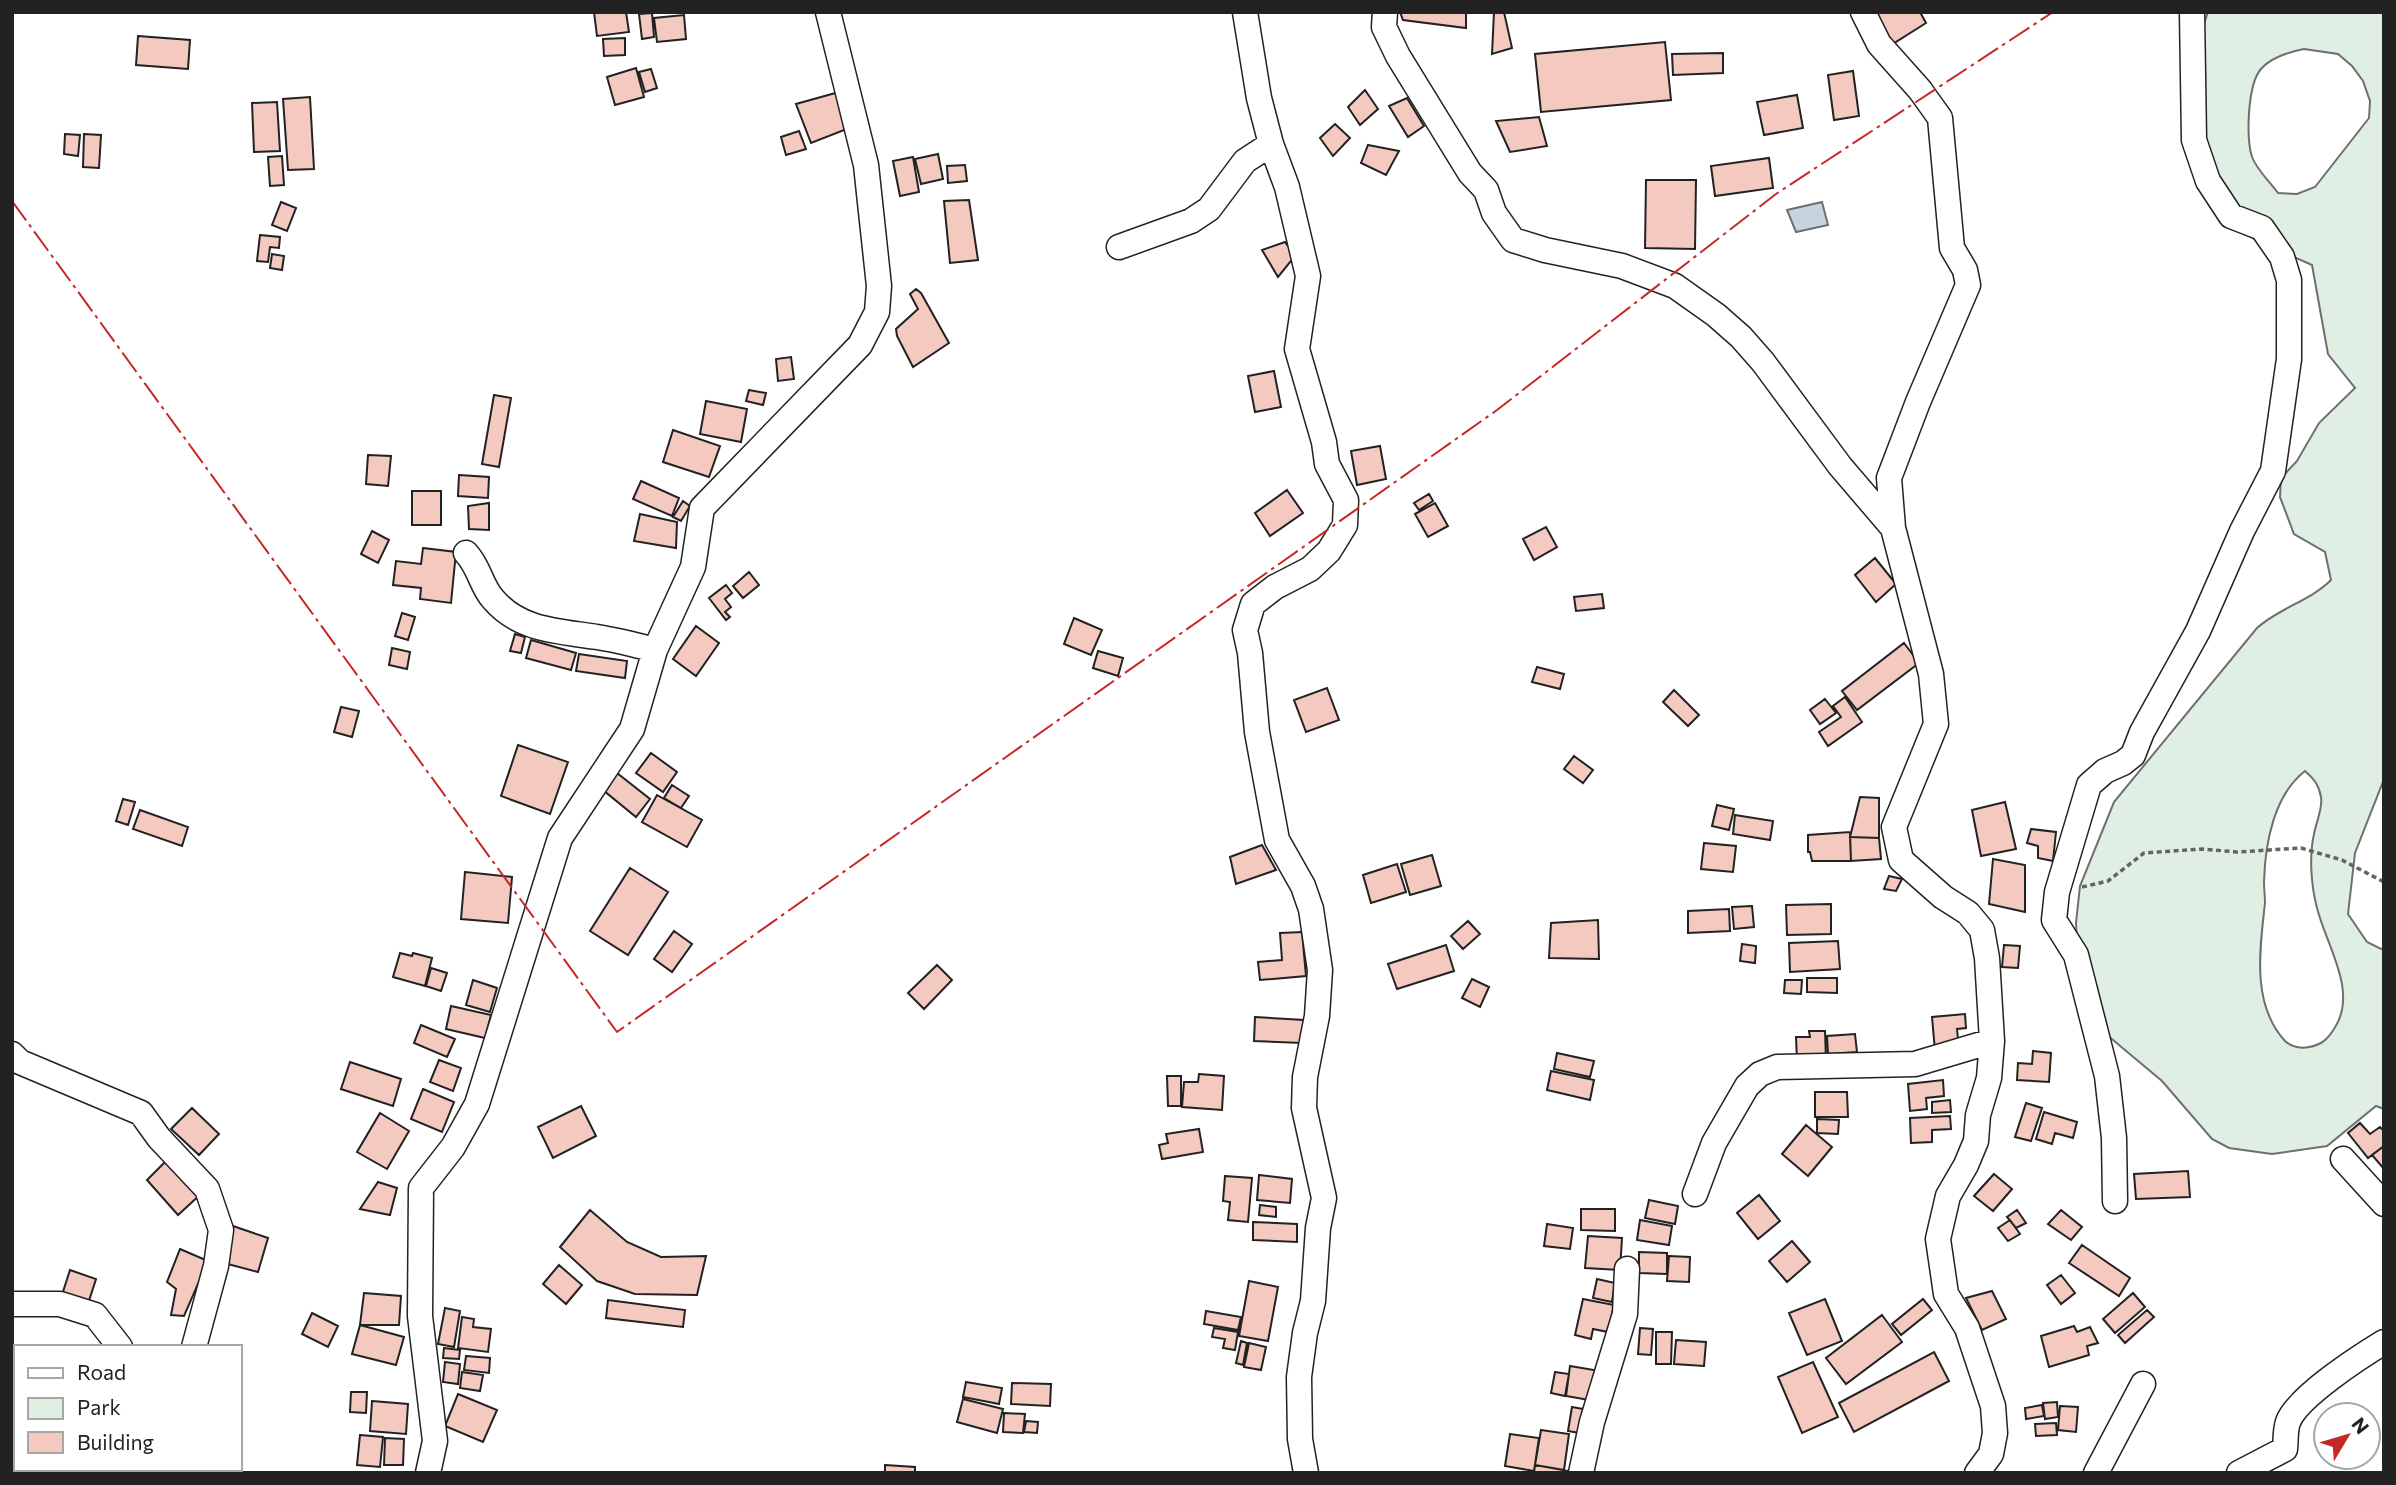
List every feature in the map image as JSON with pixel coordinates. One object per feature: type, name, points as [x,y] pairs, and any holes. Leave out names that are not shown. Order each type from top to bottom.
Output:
[{"type":"street","points":[[428,1473],[435,1441],[421,1317],[421,1188],[453,1147],[477,1104],[560,838],[632,729],[655,650],[693,567],[702,508],[860,345],[877,312],[879,286],[866,165],[828,12]]},
{"type":"street","points":[[1245,12],[1259,97],[1271,144],[1287,187],[1308,276],[1297,349],[1324,442],[1327,464],[1346,500],[1345,525],[1329,551],[1310,569],[1275,587],[1253,604],[1245,631],[1250,653],[1257,732],[1276,840],[1303,886],[1311,909],[1320,970],[1317,1016],[1305,1077],[1304,1108],[1324,1198],[1318,1228],[1313,1301],[1298,1377],[1300,1439],[1306,1473]]},
{"type":"street","points":[[1385,12],[1384,27],[1398,56],[1470,173],[1486,190],[1494,213],[1513,240],[1545,250],[1622,266],[1675,286],[1716,315],[1741,337],[1763,362],[1840,466],[1893,528]]},
{"type":"street","points":[[1863,12],[1879,44],[1920,90],[1940,118],[1952,248],[1965,270],[1968,285],[1948,328],[1889,478],[1893,528],[1931,674],[1936,724],[1894,827],[1902,860],[1943,897],[1968,913],[1983,930],[1987,958],[1992,1041],[1989,1078],[1978,1115],[1976,1141],[1966,1166],[1948,1196],[1938,1239],[1946,1294],[1967,1328],[1993,1406],[1995,1433],[1991,1454],[1977,1473]]},
{"type":"street","points":[[2115,1201],[2114,1138],[2107,1076],[2076,955],[2054,920],[2057,892],[2089,785],[2105,771],[2133,755],[2142,732],[2197,631],[2242,531],[2273,471],[2289,359],[2289,280],[2283,257],[2262,228],[2231,216],[2208,181],[2194,140],[2192,12]]},
{"type":"street","points":[[1119,247],[1191,221],[1209,209],[1245,161],[1271,144]]},
{"type":"street","points":[[466,554],[476,564],[491,598],[505,611],[532,626],[595,636],[655,650]]},
{"type":"street","points":[[1695,1194],[1714,1143],[1747,1086],[1760,1073],[1777,1067],[1915,1064],[1992,1041]]},
{"type":"street","points":[[12,1054],[20,1062],[141,1112],[159,1138],[208,1189],[221,1230],[216,1266],[195,1345]]},
{"type":"street","points":[[2343,1159],[2384,1204]]},
{"type":"street","points":[[1581,1473],[1592,1422],[1625,1314],[1627,1269]]},
{"type":"street","points":[[12,1304],[60,1304],[95,1315],[118,1345]]},
{"type":"street","points":[[2239,1473],[2285,1449],[2288,1421],[2302,1402],[2359,1357],[2384,1342]]},
{"type":"street","points":[[2096,1473],[2143,1384]]},
{"type":"path","points":[[2057,892],[2108,881],[2144,853],[2202,849],[2237,852],[2301,848],[2342,860],[2384,882]]},
{"type":"green space","points":[[2208,12],[2384,12],[2384,779],[2355,853],[2348,914],[2367,942],[2384,948],[2384,1109],[2376,1106],[2327,1146],[2272,1154],[2229,1148],[2212,1139],[2162,1081],[2107,1035],[2077,942],[2080,886],[2114,802],[2257,628],[2314,594],[2331,580],[2325,552],[2294,534],[2280,497],[2281,478],[2297,461],[2319,423],[2355,388],[2328,354],[2312,265],[2235,228],[2199,165],[2197,44]],"holes":[[[2304,49],[2338,54],[2352,66],[2363,81],[2370,101],[2369,118],[2315,187],[2297,194],[2278,193],[2252,157],[2250,104],[2254,83],[2261,69],[2285,54]],[[2305,771],[2316,782],[2321,797],[2312,843],[2312,880],[2321,922],[2338,968],[2343,1000],[2341,1015],[2329,1036],[2317,1045],[2303,1048],[2287,1043],[2274,1026],[2262,993],[2260,957],[2269,836],[2286,793]]]},
{"type":"shaded area","points":[[1822,202],[1828,225],[1796,232],[1787,210]]},
{"type":"building","points":[[594,12],[626,12],[629,32],[597,36]]},
{"type":"building","points":[[1400,12],[1466,12],[1466,28],[1403,20]]},
{"type":"building","points":[[1494,12],[1504,12],[1512,48],[1492,54]]},
{"type":"building","points":[[1871,12],[1920,12],[1926,23],[1891,45]]},
{"type":"building","points":[[652,13],[654,37],[642,39],[639,14]]},
{"type":"building","points":[[684,15],[686,39],[657,42],[654,18]]},
{"type":"building","points":[[138,36],[190,40],[188,69],[136,65]]},
{"type":"building","points":[[625,38],[625,55],[604,56],[603,39]]},
{"type":"building","points":[[1665,42],[1671,100],[1541,112],[1535,54]]},
{"type":"building","points":[[1723,53],[1723,73],[1673,75],[1672,54]]},
{"type":"building","points":[[636,68],[644,97],[615,105],[607,77]]},
{"type":"building","points":[[651,69],[657,88],[645,92],[639,72]]},
{"type":"building","points":[[1853,71],[1859,116],[1834,120],[1828,75]]},
{"type":"building","points":[[1365,90],[1378,109],[1360,125],[1348,107]]},
{"type":"building","points":[[839,92],[852,127],[811,143],[796,104]]},
{"type":"building","points":[[1797,95],[1803,128],[1764,135],[1757,102]]},
{"type":"building","points":[[310,97],[314,169],[288,170],[283,99]]},
{"type":"building","points":[[1407,98],[1424,126],[1408,137],[1389,106]]},
{"type":"building","points":[[277,102],[280,151],[254,152],[252,103]]},
{"type":"building","points":[[1539,117],[1547,146],[1510,152],[1496,121]]},
{"type":"building","points":[[1335,124],[1350,138],[1333,156],[1320,138]]},
{"type":"building","points":[[799,131],[806,149],[786,155],[781,137]]},
{"type":"building","points":[[65,134],[80,135],[78,156],[64,154]]},
{"type":"building","points":[[84,134],[101,135],[99,168],[83,167]]},
{"type":"building","points":[[1368,145],[1399,151],[1386,175],[1361,163]]},
{"type":"building","points":[[938,154],[943,179],[921,184],[915,159]]},
{"type":"building","points":[[282,156],[284,185],[270,186],[268,157]]},
{"type":"building","points":[[913,157],[919,192],[900,196],[893,161]]},
{"type":"building","points":[[1769,158],[1773,188],[1715,196],[1711,166]]},
{"type":"building","points":[[965,165],[967,181],[948,183],[947,166]]},
{"type":"building","points":[[1646,180],[1696,180],[1695,249],[1645,248]]},
{"type":"building","points":[[969,200],[978,260],[950,263],[944,201]]},
{"type":"building","points":[[281,202],[296,208],[287,231],[272,225]]},
{"type":"building","points":[[260,235],[280,237],[279,248],[270,247],[268,262],[257,261]]},
{"type":"building","points":[[1285,242],[1295,256],[1278,277],[1262,250]]},
{"type":"building","points":[[272,254],[284,256],[282,270],[270,268]]},
{"type":"building","points":[[916,289],[921,293],[949,343],[913,367],[896,329],[918,309],[910,294]]},
{"type":"building","points":[[791,357],[794,379],[778,381],[776,359]]},
{"type":"building","points":[[1274,371],[1281,407],[1255,412],[1248,376]]},
{"type":"building","points":[[749,390],[766,393],[763,405],[746,401]]},
{"type":"building","points":[[494,395],[511,398],[499,467],[482,464]]},
{"type":"building","points":[[706,401],[747,409],[741,442],[700,434]]},
{"type":"building","points":[[673,430],[720,446],[709,477],[663,462]]},
{"type":"building","points":[[1380,446],[1386,479],[1357,485],[1351,451]]},
{"type":"building","points":[[368,455],[391,456],[388,486],[366,484]]},
{"type":"building","points":[[459,475],[489,477],[488,498],[458,496]]},
{"type":"building","points":[[641,481],[679,498],[672,516],[633,499]]},
{"type":"building","points":[[1287,490],[1303,513],[1270,536],[1255,513]]},
{"type":"building","points":[[412,491],[441,491],[441,525],[412,525]]},
{"type":"building","points":[[1429,494],[1433,501],[1419,510],[1414,503]]},
{"type":"building","points":[[683,501],[690,506],[681,521],[673,517]]},
{"type":"building","points":[[489,503],[489,530],[469,529],[468,506]]},
{"type":"building","points":[[1435,503],[1448,526],[1428,537],[1415,514]]},
{"type":"building","points":[[640,514],[677,522],[676,548],[634,541]]},
{"type":"building","points":[[1546,527],[1557,547],[1534,560],[1523,539]]},
{"type":"building","points":[[372,531],[389,540],[378,563],[361,554]]},
{"type":"building","points":[[423,548],[456,552],[451,603],[420,599],[421,588],[393,585],[396,561],[421,564]]},
{"type":"building","points":[[1875,558],[1896,584],[1876,602],[1855,575]]},
{"type":"building","points":[[749,572],[759,585],[743,598],[733,586]]},
{"type":"building","points":[[726,585],[732,593],[725,599],[731,607],[725,612],[730,617],[726,620],[709,598]]},
{"type":"building","points":[[1602,594],[1604,608],[1576,611],[1574,597]]},
{"type":"building","points":[[402,613],[415,617],[408,640],[395,636]]},
{"type":"building","points":[[1074,618],[1102,630],[1091,655],[1064,644]]},
{"type":"building","points":[[696,626],[719,643],[696,676],[673,659]]},
{"type":"building","points":[[515,634],[525,637],[521,653],[510,651]]},
{"type":"building","points":[[531,640],[576,653],[571,670],[526,658]]},
{"type":"building","points":[[1904,643],[1919,663],[1857,710],[1842,691]]},
{"type":"building","points":[[392,648],[410,652],[407,669],[389,665]]},
{"type":"building","points":[[1098,651],[1123,658],[1118,676],[1093,668]]},
{"type":"building","points":[[579,654],[627,661],[625,678],[576,671]]},
{"type":"building","points":[[1537,667],[1564,674],[1560,689],[1532,682]]},
{"type":"building","points":[[1327,688],[1339,720],[1306,732],[1294,700]]},
{"type":"building","points":[[1674,690],[1699,715],[1688,726],[1663,702]]},
{"type":"building","points":[[1845,697],[1862,722],[1828,746],[1819,732],[1841,717],[1833,706]]},
{"type":"building","points":[[1825,699],[1836,713],[1820,724],[1810,710]]},
{"type":"building","points":[[341,707],[359,711],[352,737],[334,732]]},
{"type":"building","points":[[518,745],[568,762],[550,814],[501,796]]},
{"type":"building","points":[[651,753],[677,772],[663,792],[636,773]]},
{"type":"building","points":[[1574,756],[1593,770],[1583,783],[1564,769]]},
{"type":"building","points":[[617,773],[650,799],[636,817],[603,790]]},
{"type":"building","points":[[672,785],[689,796],[681,808],[664,798]]},
{"type":"building","points":[[657,795],[702,820],[687,847],[642,822]]},
{"type":"building","points":[[1860,797],[1879,798],[1879,838],[1850,837]]},
{"type":"building","points":[[123,799],[135,802],[128,825],[116,821]]},
{"type":"building","points":[[2005,802],[2016,849],[1981,856],[1972,810]]},
{"type":"building","points":[[1717,805],[1734,809],[1729,830],[1712,826]]},
{"type":"building","points":[[140,810],[188,827],[182,846],[133,829]]},
{"type":"building","points":[[1735,815],[1773,821],[1770,840],[1733,834]]},
{"type":"building","points":[[2031,829],[2056,832],[2053,861],[2038,858],[2038,846],[2027,843]]},
{"type":"building","points":[[1850,832],[1851,861],[1812,861],[1808,852],[1808,835]]},
{"type":"building","points":[[1850,837],[1879,838],[1881,859],[1851,861]]},
{"type":"building","points":[[1704,843],[1736,846],[1733,872],[1701,869]]},
{"type":"building","points":[[1262,845],[1276,870],[1236,884],[1230,857]]},
{"type":"building","points":[[1432,855],[1441,886],[1410,895],[1401,864]]},
{"type":"building","points":[[1993,859],[2025,865],[2025,912],[1989,904]]},
{"type":"building","points":[[1397,864],[1406,892],[1371,903],[1363,875]]},
{"type":"building","points":[[630,868],[668,892],[628,955],[590,931]]},
{"type":"building","points":[[465,872],[512,877],[508,923],[461,919]]},
{"type":"building","points":[[1889,876],[1902,879],[1896,891],[1884,889]]},
{"type":"building","points":[[1831,904],[1831,934],[1787,935],[1786,905]]},
{"type":"building","points":[[1752,906],[1754,927],[1734,929],[1732,907]]},
{"type":"building","points":[[1729,909],[1730,931],[1688,933],[1688,911]]},
{"type":"building","points":[[1598,920],[1599,959],[1549,958],[1551,923]]},
{"type":"building","points":[[1468,921],[1480,934],[1463,949],[1451,936]]},
{"type":"building","points":[[674,931],[692,944],[672,972],[654,959]]},
{"type":"building","points":[[1302,932],[1306,976],[1260,980],[1258,962],[1282,960],[1280,933]]},
{"type":"building","points":[[1838,941],[1840,969],[1790,972],[1789,943]]},
{"type":"building","points":[[1742,944],[1756,946],[1755,963],[1740,961]]},
{"type":"building","points":[[1446,945],[1454,971],[1397,989],[1388,964]]},
{"type":"building","points":[[2004,945],[2020,946],[2018,968],[2002,967]]},
{"type":"building","points":[[400,953],[432,958],[425,986],[393,977]]},
{"type":"building","points":[[937,965],[952,980],[924,1009],[908,993]]},
{"type":"building","points":[[431,968],[447,973],[441,991],[426,986]]},
{"type":"building","points":[[1807,978],[1837,978],[1837,993],[1807,992]]},
{"type":"building","points":[[1472,979],[1489,987],[1480,1007],[1462,998]]},
{"type":"building","points":[[473,980],[497,988],[490,1012],[466,1005]]},
{"type":"building","points":[[1785,980],[1802,980],[1801,994],[1784,993]]},
{"type":"building","points":[[451,1006],[491,1015],[485,1038],[446,1029]]},
{"type":"building","points":[[1965,1014],[1966,1028],[1957,1029],[1959,1049],[1935,1051],[1932,1017]]},
{"type":"building","points":[[1255,1017],[1304,1020],[1303,1043],[1254,1041]]},
{"type":"building","points":[[421,1025],[455,1039],[447,1057],[414,1043]]},
{"type":"building","points":[[1809,1031],[1825,1031],[1826,1060],[1797,1061],[1796,1037],[1810,1037]]},
{"type":"building","points":[[1855,1034],[1857,1052],[1828,1054],[1827,1036]]},
{"type":"building","points":[[2033,1051],[2051,1053],[2049,1082],[2017,1080],[2018,1063],[2032,1064]]},
{"type":"building","points":[[1557,1053],[1594,1061],[1590,1077],[1554,1069]]},
{"type":"building","points":[[439,1060],[461,1068],[453,1091],[430,1082]]},
{"type":"building","points":[[350,1062],[401,1079],[393,1106],[341,1089]]},
{"type":"building","points":[[1551,1071],[1594,1080],[1590,1100],[1547,1090]]},
{"type":"building","points":[[1199,1074],[1224,1076],[1222,1110],[1182,1107],[1184,1082],[1198,1082]]},
{"type":"building","points":[[1167,1076],[1181,1076],[1181,1106],[1168,1106]]},
{"type":"building","points":[[1943,1080],[1944,1096],[1926,1098],[1927,1109],[1910,1111],[1908,1084]]},
{"type":"building","points":[[423,1089],[454,1102],[442,1132],[411,1119]]},
{"type":"building","points":[[1815,1092],[1847,1092],[1848,1117],[1815,1117]]},
{"type":"building","points":[[1950,1100],[1951,1112],[1932,1113],[1932,1102]]},
{"type":"building","points":[[2026,1103],[2042,1108],[2031,1141],[2015,1137]]},
{"type":"building","points":[[581,1106],[596,1136],[553,1158],[538,1127]]},
{"type":"building","points":[[192,1108],[219,1134],[199,1155],[171,1129]]},
{"type":"building","points":[[2044,1112],[2077,1122],[2073,1138],[2055,1133],[2052,1144],[2036,1139]]},
{"type":"building","points":[[380,1113],[409,1131],[387,1169],[357,1152]]},
{"type":"building","points":[[1950,1116],[1951,1129],[1932,1130],[1932,1142],[1911,1143],[1910,1118]]},
{"type":"building","points":[[1817,1119],[1839,1120],[1838,1134],[1817,1133]]},
{"type":"building","points":[[2360,1123],[2370,1134],[2380,1127],[2384,1131],[2384,1146],[2368,1158],[2348,1133]]},
{"type":"building","points":[[1806,1125],[1832,1147],[1808,1176],[1782,1154]]},
{"type":"building","points":[[1199,1129],[1203,1152],[1162,1159],[1159,1145],[1168,1143],[1166,1134]]},
{"type":"building","points":[[2384,1146],[2384,1169],[2372,1155]]},
{"type":"building","points":[[169,1158],[202,1193],[178,1215],[147,1180]]},
{"type":"building","points":[[2188,1171],[2190,1197],[2136,1199],[2134,1174]]},
{"type":"building","points":[[1994,1174],[2012,1189],[1993,1211],[1974,1196]]},
{"type":"building","points":[[1259,1175],[1292,1179],[1290,1203],[1257,1200]]},
{"type":"building","points":[[1225,1176],[1252,1178],[1248,1222],[1228,1220],[1230,1202],[1223,1201]]},
{"type":"building","points":[[378,1182],[397,1188],[390,1215],[360,1209]]},
{"type":"building","points":[[1759,1195],[1780,1221],[1758,1239],[1737,1213]]},
{"type":"building","points":[[1649,1200],[1678,1206],[1675,1224],[1645,1218]]},
{"type":"building","points":[[1260,1205],[1276,1207],[1276,1217],[1259,1215]]},
{"type":"building","points":[[1581,1209],[1615,1209],[1615,1231],[1581,1230]]},
{"type":"building","points":[[590,1210],[627,1242],[661,1257],[706,1256],[697,1295],[635,1294],[597,1281],[560,1247]]},
{"type":"building","points":[[2017,1210],[2026,1223],[2016,1228],[2007,1217]]},
{"type":"building","points":[[2061,1210],[2082,1227],[2071,1240],[2048,1224]]},
{"type":"building","points":[[1640,1220],[1672,1226],[1669,1245],[1637,1240]]},
{"type":"building","points":[[2010,1220],[2020,1234],[2008,1241],[1998,1228]]},
{"type":"building","points":[[1253,1222],[1297,1224],[1297,1242],[1253,1240]]},
{"type":"building","points":[[1547,1224],[1573,1228],[1570,1249],[1544,1246]]},
{"type":"building","points":[[233,1226],[268,1238],[258,1272],[224,1263]]},
{"type":"building","points":[[1588,1236],[1622,1238],[1620,1270],[1585,1268]]},
{"type":"building","points":[[1792,1241],[1810,1262],[1787,1282],[1769,1261]]},
{"type":"building","points":[[2082,1245],[2130,1278],[2119,1296],[2069,1263]]},
{"type":"building","points":[[180,1249],[208,1261],[184,1316],[171,1315],[176,1289],[167,1282]]},
{"type":"building","points":[[1639,1252],[1667,1253],[1667,1274],[1639,1273]]},
{"type":"building","points":[[1669,1256],[1690,1257],[1689,1282],[1667,1281]]},
{"type":"building","points":[[559,1265],[582,1285],[566,1304],[543,1284]]},
{"type":"building","points":[[70,1270],[96,1279],[86,1310],[60,1301]]},
{"type":"building","points":[[2061,1275],[2075,1293],[2061,1304],[2047,1285]]},
{"type":"building","points":[[1597,1279],[1615,1283],[1612,1302],[1593,1298]]},
{"type":"building","points":[[1249,1281],[1278,1287],[1268,1341],[1239,1336]]},
{"type":"building","points":[[1992,1291],[2006,1319],[1982,1330],[1966,1298]]},
{"type":"building","points":[[364,1293],[401,1296],[399,1325],[360,1325]]},
{"type":"building","points":[[2133,1293],[2145,1307],[2115,1333],[2103,1319]]},
{"type":"building","points":[[1583,1299],[1614,1305],[1608,1332],[1593,1329],[1591,1339],[1575,1335]]},
{"type":"building","points":[[1825,1299],[1842,1341],[1807,1355],[1789,1313]]},
{"type":"building","points":[[1923,1299],[1932,1310],[1901,1335],[1892,1324]]},
{"type":"building","points":[[608,1300],[685,1310],[683,1327],[606,1318]]},
{"type":"building","points":[[445,1308],[460,1311],[454,1347],[438,1344]]},
{"type":"building","points":[[2147,1310],[2154,1317],[2125,1343],[2118,1335]]},
{"type":"building","points":[[1206,1311],[1241,1317],[1238,1330],[1204,1324]]},
{"type":"building","points":[[312,1313],[338,1326],[328,1347],[302,1334]]},
{"type":"building","points":[[1882,1315],[1902,1342],[1846,1384],[1826,1358]]},
{"type":"building","points":[[462,1317],[474,1319],[473,1327],[491,1329],[488,1352],[458,1348]]},
{"type":"building","points":[[360,1325],[404,1337],[396,1365],[352,1354]]},
{"type":"building","points":[[2074,1326],[2077,1332],[2090,1327],[2098,1343],[2087,1346],[2089,1355],[2049,1367],[2041,1336]]},
{"type":"building","points":[[1214,1328],[1238,1332],[1235,1350],[1223,1348],[1225,1339],[1212,1337]]},
{"type":"building","points":[[1640,1328],[1653,1329],[1651,1355],[1638,1354]]},
{"type":"building","points":[[1656,1332],[1672,1332],[1671,1364],[1656,1364]]},
{"type":"building","points":[[1676,1340],[1706,1342],[1704,1366],[1674,1364]]},
{"type":"building","points":[[1241,1341],[1247,1343],[1243,1365],[1236,1363]]},
{"type":"building","points":[[1249,1343],[1266,1347],[1261,1370],[1244,1367]]},
{"type":"building","points":[[444,1348],[460,1350],[459,1359],[443,1358]]},
{"type":"building","points":[[1934,1352],[1949,1381],[1854,1432],[1839,1403]]},
{"type":"building","points":[[466,1356],[490,1358],[489,1373],[464,1370]]},
{"type":"building","points":[[445,1362],[460,1364],[458,1384],[443,1382]]},
{"type":"building","points":[[1813,1362],[1838,1417],[1802,1433],[1778,1377]]},
{"type":"building","points":[[1570,1366],[1600,1371],[1595,1401],[1566,1396]]},
{"type":"building","points":[[462,1372],[483,1375],[480,1391],[460,1388]]},
{"type":"building","points":[[1555,1372],[1569,1374],[1565,1396],[1551,1393]]},
{"type":"building","points":[[966,1382],[1002,1388],[999,1404],[963,1397]]},
{"type":"building","points":[[1012,1383],[1051,1384],[1050,1406],[1011,1404]]},
{"type":"building","points":[[351,1392],[367,1392],[366,1413],[350,1412]]},
{"type":"building","points":[[458,1394],[497,1410],[483,1442],[445,1426]]},
{"type":"building","points":[[963,1399],[1003,1409],[997,1433],[957,1422]]},
{"type":"building","points":[[372,1401],[408,1404],[406,1434],[370,1431]]},
{"type":"building","points":[[2057,1402],[2058,1417],[2045,1419],[2043,1403]]},
{"type":"building","points":[[2042,1405],[2044,1416],[2026,1419],[2025,1408]]},
{"type":"building","points":[[2060,1406],[2078,1407],[2076,1432],[2058,1430]]},
{"type":"building","points":[[1572,1407],[1589,1410],[1585,1434],[1568,1431]]},
{"type":"building","points":[[1004,1413],[1025,1414],[1023,1433],[1003,1432]]},
{"type":"building","points":[[1026,1421],[1038,1422],[1037,1433],[1024,1432]]},
{"type":"building","points":[[2056,1423],[2057,1435],[2036,1436],[2035,1424]]},
{"type":"building","points":[[1541,1430],[1569,1434],[1564,1470],[1535,1465]]},
{"type":"building","points":[[1510,1434],[1539,1438],[1534,1471],[1505,1466]]},
{"type":"building","points":[[360,1435],[383,1437],[380,1467],[357,1465]]},
{"type":"building","points":[[385,1438],[404,1439],[403,1465],[384,1465]]},
{"type":"building","points":[[885,1465],[915,1467],[915,1473],[885,1473]]},
{"type":"building","points":[[1535,1465],[1569,1471],[1569,1473],[1534,1473]]},
{"type":"power","points":[[12,201],[617,1032],[1497,410],[1776,194],[2053,12]]}]
